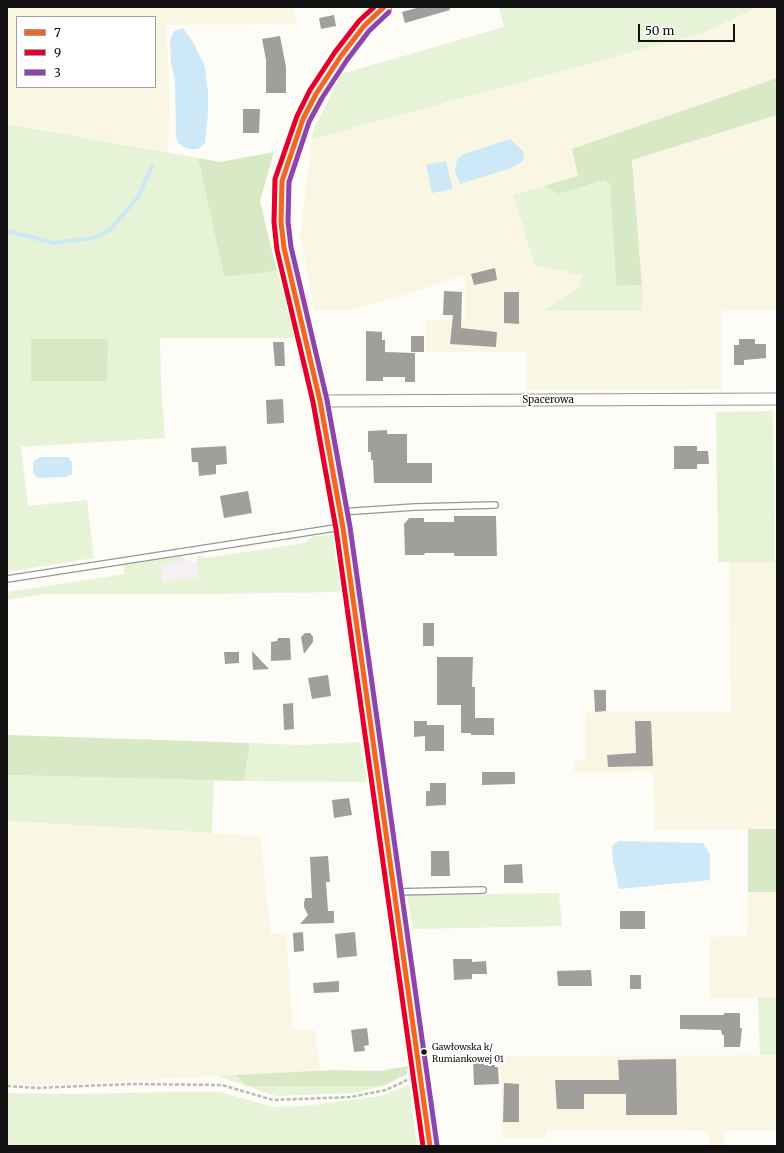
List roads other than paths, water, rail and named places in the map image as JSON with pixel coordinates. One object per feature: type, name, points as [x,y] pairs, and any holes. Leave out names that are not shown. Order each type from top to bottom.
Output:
[{"type":"street","points":[[384,7],[364,26],[341,56],[316,94],[303,119],[282,181],[282,222],[284,248],[320,401],[343,528],[430,1146]]},
{"type":"street","name":"Spacerowa","points":[[320,401],[777,399]]},
{"type":"lane","points":[[340,512],[415,507],[495,505]]},
{"type":"lane","points":[[7,579],[343,528]]},
{"type":"lane","points":[[395,892],[483,890]]},
{"type":"water","points":[[183,28],[193,42],[205,67],[208,93],[208,114],[205,143],[198,149],[189,149],[184,147],[178,143],[176,136],[175,81],[171,63],[170,40],[174,31]]},
{"type":"water","points":[[510,139],[524,152],[523,161],[511,168],[460,184],[455,172],[457,159],[464,154]]},
{"type":"water","points":[[446,161],[453,189],[432,193],[426,165]]},
{"type":"water","points":[[40,457],[68,457],[72,463],[72,474],[66,477],[38,478],[33,473],[33,465],[34,461]]},
{"type":"water","points":[[619,841],[703,843],[710,854],[710,880],[619,889],[613,861],[612,846]]},
{"type":"waterway","points":[[7,231],[54,243],[93,238],[110,230],[138,197],[152,166]]},
{"type":"place","name":"Gawłowska k/ Rumiankowej 01","points":[[424,1052]]}]
